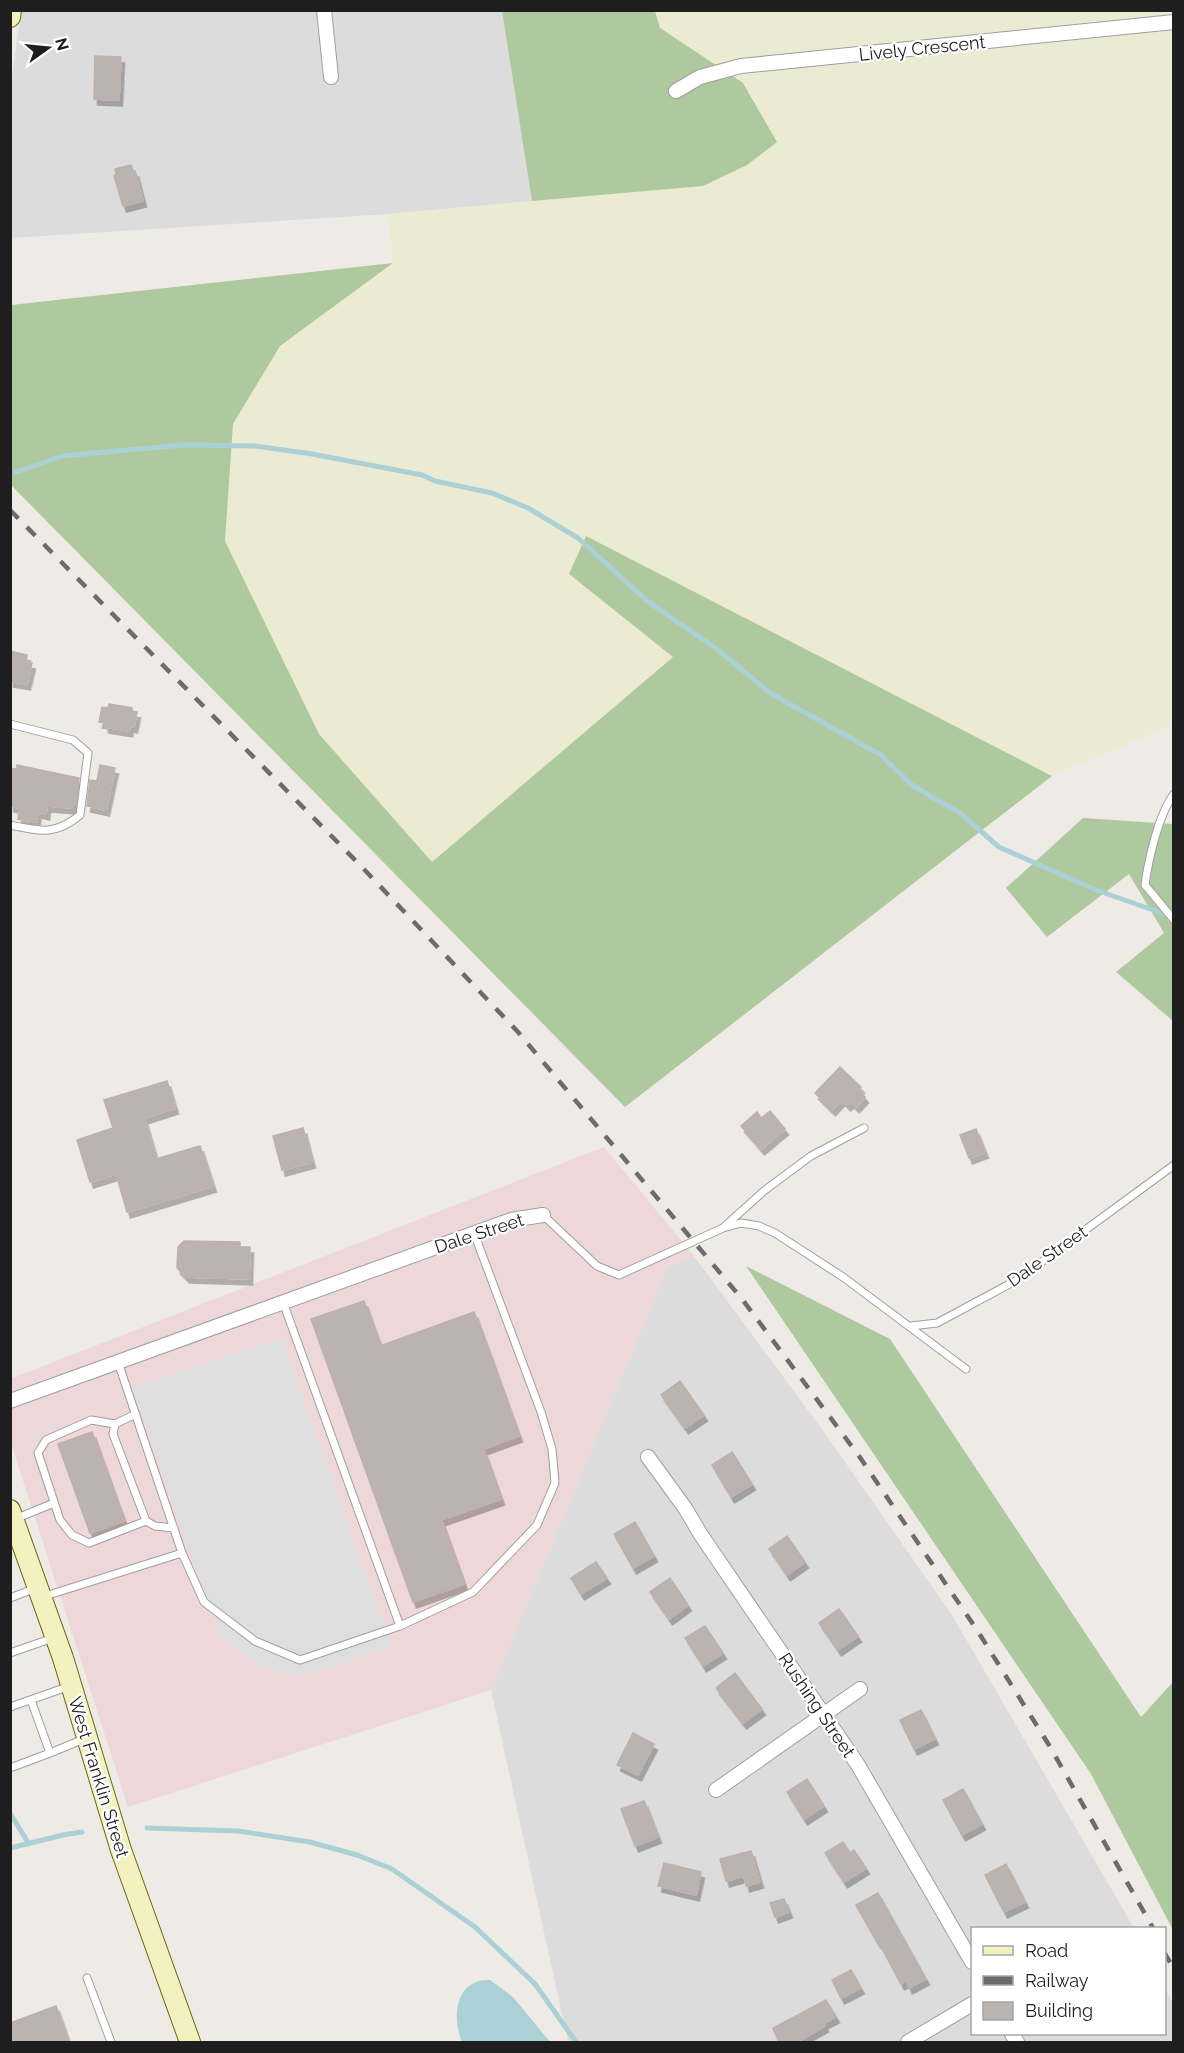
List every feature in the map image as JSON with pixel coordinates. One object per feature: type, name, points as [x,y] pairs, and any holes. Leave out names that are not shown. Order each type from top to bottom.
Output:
[{"type":"main road","points":[[10,17],[11,10]]},
{"type":"main road","name":"West Franklin Street","points":[[12,1515],[41,1592],[122,1850],[190,2043]]},
{"type":"street","points":[[324,10],[331,77]]},
{"type":"street","name":"Lively Crescent","points":[[676,91],[700,77],[741,66],[1173,22]]},
{"type":"street","name":"Dale Street","points":[[10,1401],[511,1220],[543,1215]]},
{"type":"street","name":"Rushing Street","points":[[648,1457],[685,1508],[701,1535],[858,1765],[971,1960]]},
{"type":"street","points":[[716,1790],[860,1689]]},
{"type":"street","points":[[908,2043],[971,2005]]},
{"type":"lane","points":[[10,724],[73,740],[88,753],[80,815],[57,829],[44,831],[10,825]]},
{"type":"lane","points":[[1173,794],[1166,804],[1147,870],[1145,885],[1173,920]]},
{"type":"lane","points":[[723,1228],[765,1190],[811,1156],[864,1128]]},
{"type":"lane","name":"Dale Street","points":[[911,1326],[937,1323],[1017,1280],[1173,1165]]},
{"type":"lane","name":"Dale Street","points":[[543,1215],[597,1266],[619,1275],[723,1228],[741,1223],[759,1226],[775,1233],[843,1277],[966,1369]]},
{"type":"lane","points":[[117,1361],[182,1553],[204,1602],[255,1641],[300,1660],[400,1626],[473,1592],[537,1525],[555,1484],[552,1449],[541,1412],[474,1233]]},
{"type":"lane","points":[[283,1302],[400,1626]]},
{"type":"lane","points":[[136,1414],[115,1424],[91,1420],[46,1440],[38,1454],[60,1520],[72,1535],[88,1543],[146,1521]]},
{"type":"lane","points":[[115,1424],[113,1434],[146,1521],[155,1526],[174,1528]]},
{"type":"lane","points":[[12,1515],[54,1503]]},
{"type":"lane","points":[[10,1598],[41,1592],[182,1553]]},
{"type":"lane","points":[[10,1653],[56,1637]]},
{"type":"lane","points":[[10,1707],[71,1686]]},
{"type":"lane","points":[[32,1700],[50,1753]]},
{"type":"lane","points":[[10,1768],[87,1738]]},
{"type":"lane","points":[[87,1978],[111,2043]]},
{"type":"shaded area","points":[[21,11],[502,11],[532,201],[388,214],[11,238],[11,85]]},
{"type":"shaded area","points":[[604,1147],[694,1256],[667,1268],[491,1690],[128,1807],[11,1443],[10,1379]]},
{"type":"shaded area","points":[[694,1256],[824,1432],[952,1615],[1133,1927],[971,1927],[971,2035],[1166,2035],[1166,1989],[1173,2005],[1173,2042],[568,2042],[491,1690],[667,1268]]},
{"type":"shaded area","points":[[281,1337],[391,1646],[324,1670],[304,1674],[284,1674],[261,1666],[222,1640],[132,1388]]},
{"type":"green space","points":[[502,11],[655,11],[660,28],[743,83],[777,142],[747,165],[703,186],[532,201]]},
{"type":"green space","points":[[655,11],[1173,11],[1174,724],[1052,776],[586,536],[569,574],[673,656],[432,863],[319,734],[225,541],[232,425],[280,346],[393,263],[388,214],[703,186],[777,142],[743,83],[659,28]]},
{"type":"green space","points":[[393,263],[280,346],[233,424],[225,541],[319,734],[432,862],[673,657],[569,574],[586,536],[1052,776],[625,1107],[11,485],[11,305]]},
{"type":"green space","points":[[1083,818],[1173,824],[1173,1021],[1116,972],[1164,933],[1129,874],[1047,937],[1006,888]]},
{"type":"green space","points":[[746,1266],[890,1339],[1141,1717],[1173,1682],[1173,1930],[1091,1774]]},
{"type":"water","points":[[490,1980],[513,1997],[550,2042],[462,2042],[457,2017],[459,2000],[468,1986],[478,1981]]},
{"type":"building","points":[[95,56],[121,57],[119,100],[94,99]]},
{"type":"building","points":[[131,165],[135,171],[143,201],[123,206],[114,176],[116,175],[115,169]]},
{"type":"building","points":[[10,651],[27,655],[26,662],[32,663],[27,684],[10,681]]},
{"type":"building","points":[[109,704],[132,708],[132,711],[137,712],[134,727],[130,726],[129,731],[105,727],[105,723],[99,722],[102,707],[108,708]]},
{"type":"building","points":[[17,765],[79,778],[76,804],[73,804],[72,808],[47,806],[46,814],[38,812],[36,822],[18,819],[19,808],[10,806],[10,768],[17,769]]},
{"type":"building","points":[[100,765],[115,768],[106,810],[87,806],[90,780],[97,781]]},
{"type":"building","points":[[840,1067],[861,1087],[859,1090],[865,1097],[856,1107],[851,1102],[847,1105],[842,1099],[832,1110],[815,1093]]},
{"type":"building","points":[[167,1081],[175,1108],[144,1118],[156,1159],[200,1146],[213,1186],[127,1212],[116,1174],[90,1182],[77,1140],[113,1128],[104,1100]]},
{"type":"building","points":[[770,1111],[785,1129],[761,1149],[741,1126],[757,1112],[761,1118]]},
{"type":"building","points":[[303,1128],[312,1162],[282,1170],[273,1136]]},
{"type":"building","points":[[976,1129],[985,1152],[969,1158],[960,1135]]},
{"type":"building","points":[[184,1241],[240,1242],[240,1247],[250,1247],[249,1279],[186,1277],[177,1268],[178,1247]]},
{"type":"building","points":[[364,1301],[380,1346],[474,1312],[519,1436],[483,1449],[501,1499],[441,1520],[464,1584],[413,1602],[311,1319]]},
{"type":"building","points":[[680,1381],[704,1415],[685,1428],[661,1395]]},
{"type":"building","points":[[92,1432],[124,1521],[90,1533],[58,1444]]},
{"type":"building","points":[[732,1452],[752,1484],[731,1497],[712,1465]]},
{"type":"building","points":[[635,1522],[654,1556],[633,1568],[614,1534]]},
{"type":"building","points":[[787,1536],[805,1562],[787,1575],[769,1549]]},
{"type":"building","points":[[596,1562],[607,1578],[581,1594],[571,1578]]},
{"type":"building","points":[[670,1578],[688,1605],[669,1619],[650,1592]]},
{"type":"building","points":[[839,1609],[858,1636],[838,1650],[819,1623]]},
{"type":"building","points":[[705,1626],[723,1653],[703,1666],[685,1638]]},
{"type":"building","points":[[735,1673],[762,1709],[743,1723],[716,1688]]},
{"type":"building","points":[[921,1710],[935,1739],[914,1749],[900,1720]]},
{"type":"building","points":[[633,1733],[654,1744],[638,1775],[617,1765]]},
{"type":"building","points":[[807,1779],[824,1806],[804,1819],[787,1792]]},
{"type":"building","points":[[963,1789],[982,1824],[962,1835],[943,1800]]},
{"type":"building","points":[[644,1801],[658,1837],[635,1846],[621,1809]]},
{"type":"building","points":[[843,1842],[850,1853],[854,1850],[866,1868],[844,1882],[825,1853]]},
{"type":"building","points":[[751,1851],[760,1882],[746,1886],[744,1876],[726,1881],[720,1859]]},
{"type":"building","points":[[664,1863],[701,1872],[696,1895],[658,1886]]},
{"type":"building","points":[[1006,1864],[1025,1902],[1004,1912],[985,1875]]},
{"type":"building","points":[[878,1893],[926,1979],[909,1988],[906,1981],[901,1984],[856,1905]]},
{"type":"building","points":[[784,1899],[789,1912],[775,1917],[770,1903]]},
{"type":"building","points":[[851,1970],[861,1988],[841,1998],[832,1980]]},
{"type":"building","points":[[826,2000],[836,2017],[795,2043],[779,2043],[773,2028]]},
{"type":"building","points":[[56,2006],[69,2043],[10,2043],[10,2023]]},
{"type":"waterway","points":[[16,472],[62,456],[183,445],[255,446],[312,454],[422,475],[435,481],[492,493],[528,508],[578,538],[646,600],[718,650],[770,693],[881,755],[912,785],[961,814],[999,847],[1096,890],[1170,916]]},
{"type":"waterway","points":[[10,1813],[29,1844]]},
{"type":"waterway","points":[[147,1828],[238,1831],[310,1842],[357,1855],[392,1869],[475,1927],[535,1984],[576,2042]]},
{"type":"waterway","points":[[10,1848],[82,1832]]},
{"type":"railway","points":[[10,510],[360,865],[518,1032],[742,1299],[859,1456],[977,1630],[1049,1745],[1152,1927]]},
{"type":"railway","points":[[1166,1955],[1174,1969]]}]
